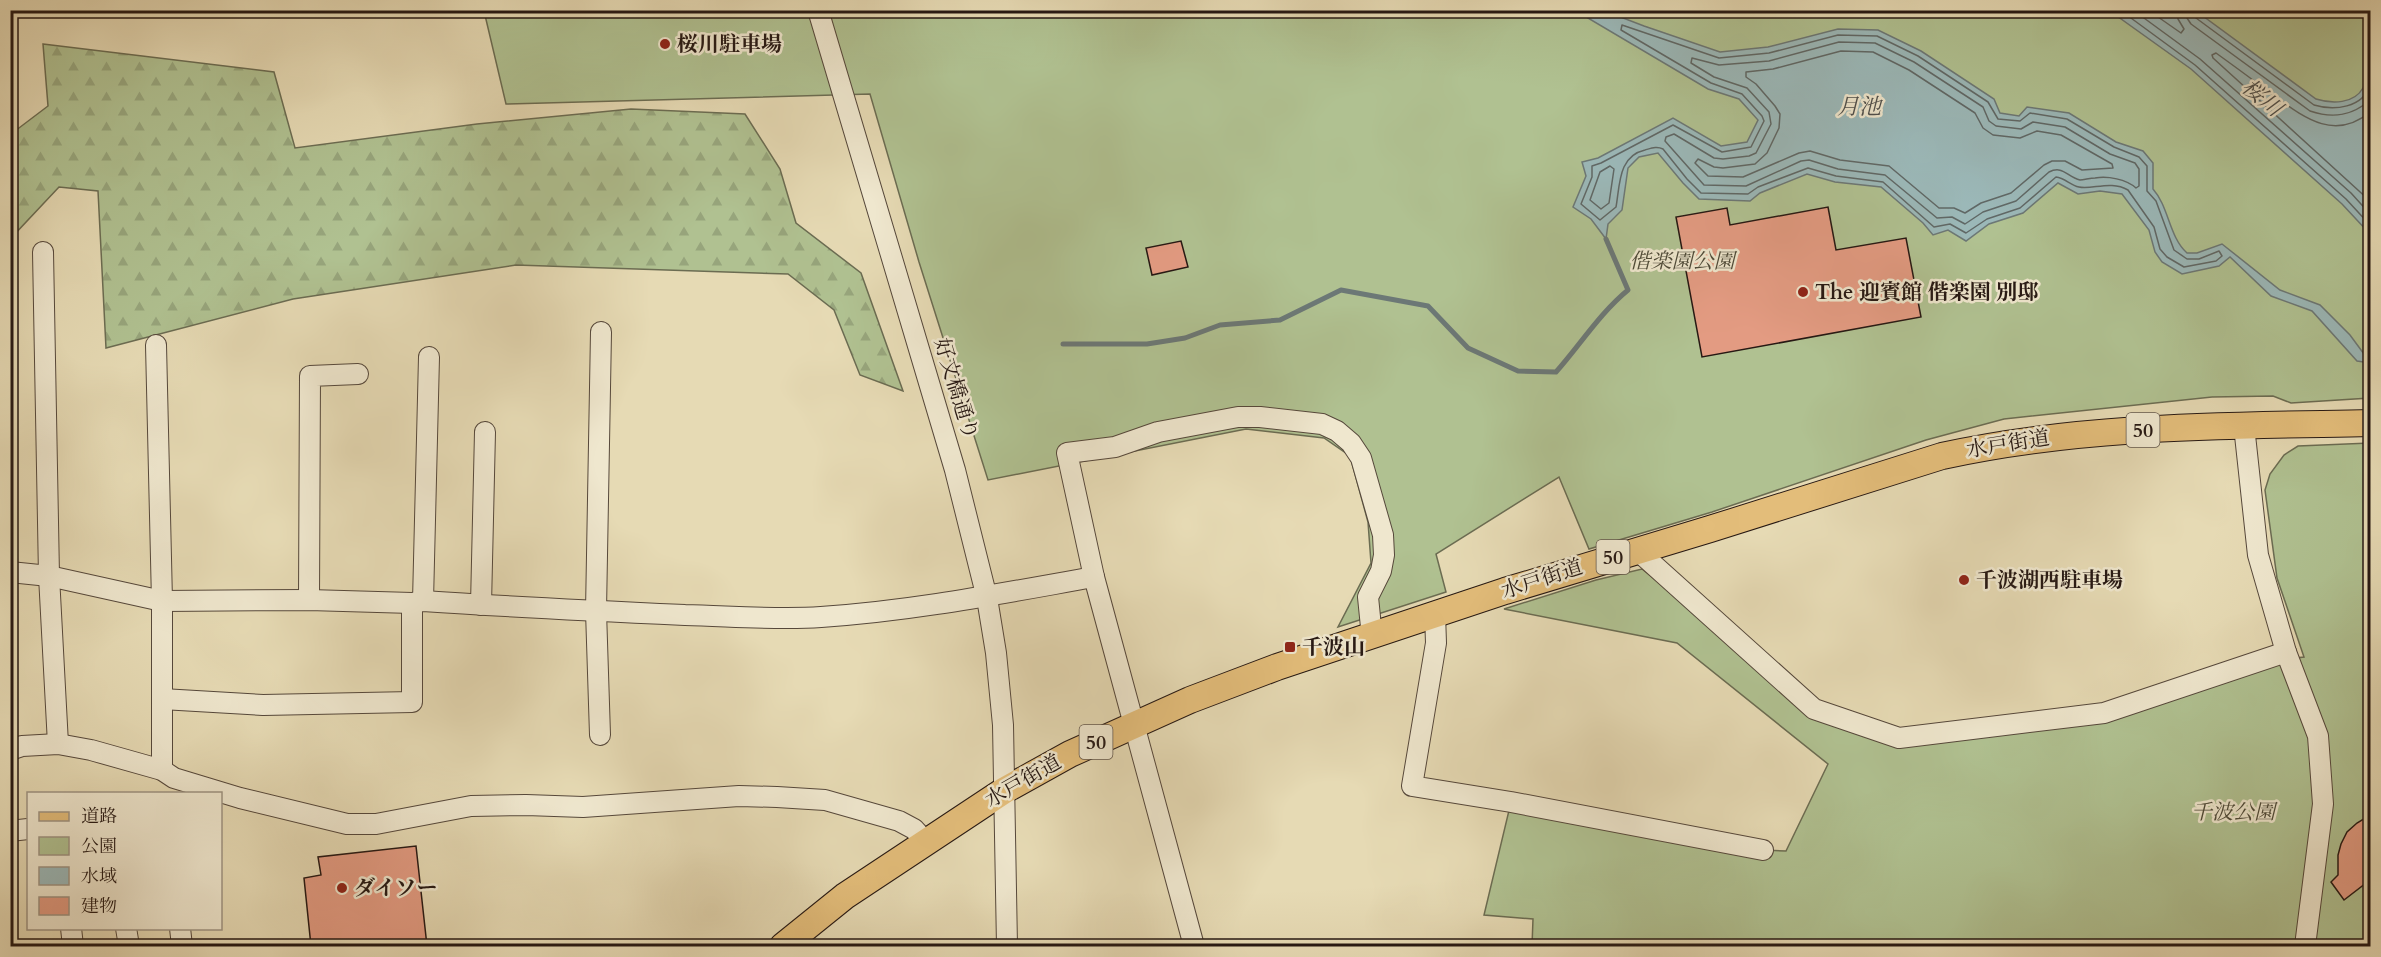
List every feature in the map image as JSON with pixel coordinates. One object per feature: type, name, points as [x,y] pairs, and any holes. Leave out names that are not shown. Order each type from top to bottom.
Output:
[{"type":"main road","name":"水戸街道","points":[[783,946],[845,896],[1005,790],[1070,754],[1135,723],[1277,667],[1637,550],[1732,523],[1942,456],[1977,448],[2083,433],[2370,423]]},
{"type":"street","name":"好文橋通り","points":[[818,10],[955,470],[987,597],[1000,694],[1005,790],[1007,946]]},
{"type":"street","points":[[43,252],[49,576],[58,744]]},
{"type":"street","points":[[600,735],[596,612],[601,332]]},
{"type":"street","points":[[156,345],[162,699],[170,781]]},
{"type":"street","points":[[162,699],[263,705],[412,702],[429,357]]},
{"type":"street","points":[[309,600],[310,376],[358,374]]},
{"type":"street","points":[[1194,946],[1094,577],[1067,453],[1115,447],[1158,432],[1238,417],[1260,417],[1322,424],[1337,430],[1361,458],[1383,535],[1384,555],[1381,572],[1368,597],[1372,637]]},
{"type":"street","points":[[2244,426],[2258,555],[2286,652],[2318,736],[2323,804],[2305,946]]},
{"type":"street","points":[[481,605],[485,432]]},
{"type":"street","points":[[1637,550],[1814,709],[1899,738],[2104,713],[2286,652]]},
{"type":"street","points":[[10,572],[49,576],[162,601],[418,602],[779,619],[820,617],[987,597],[1094,577]]},
{"type":"street","points":[[1435,615],[1436,643],[1412,786],[1511,802],[1762,850]]},
{"type":"street","points":[[10,750],[22,746],[58,744],[91,750],[170,781],[215,792]]},
{"type":"street","points":[[222,794],[347,824],[376,824],[471,806],[583,807],[740,796],[825,800],[899,821],[914,829],[926,842]]},
{"type":"street","points":[[10,831],[27,829]]},
{"type":"street","points":[[71,930],[73,946]]},
{"type":"street","points":[[126,930],[129,946]]},
{"type":"street","points":[[180,930],[182,946]]},
{"type":"green space","name":"偕楽園公園","points":[[484,11],[2370,11],[2370,398],[2291,403],[2273,396],[2212,397],[2004,419],[1926,440],[1712,512],[1589,549],[1559,477],[1436,554],[1446,592],[1338,627],[1371,563],[1368,522],[1350,456],[1324,438],[1246,429],[988,480],[919,262],[870,94],[506,104]]},
{"type":"green space","points":[[43,44],[274,72],[295,148],[477,124],[631,109],[745,114],[780,169],[796,223],[861,273],[903,391],[860,375],[834,310],[788,274],[516,265],[293,299],[106,348],[98,191],[59,187],[11,238],[11,134],[48,106]]},
{"type":"green space","name":"千波公園","points":[[2370,443],[2370,946],[1532,946],[1533,919],[1484,915],[1511,802],[1763,850],[1786,851],[1828,764],[1677,643],[1504,609],[1596,580],[1642,569],[1768,669],[1814,709],[1899,738],[2104,713],[2277,660],[2304,657],[2277,578],[2265,490],[2270,474],[2284,455],[2298,446]]},
{"type":"water","name":"月池","points":[[1576,11],[1605,11],[1720,52],[1768,47],[1838,29],[1878,30],[1921,51],[1994,99],[2000,113],[2019,116],[2027,107],[2069,113],[2116,142],[2143,151],[2153,163],[2153,189],[2163,204],[2176,239],[2187,253],[2197,253],[2222,244],[2280,290],[2320,305],[2350,335],[2364,354],[2370,355],[2370,363],[2357,361],[2312,311],[2271,296],[2230,257],[2219,266],[2182,274],[2162,262],[2155,252],[2149,230],[2122,194],[2100,191],[2078,194],[2058,183],[2023,213],[1989,224],[1966,241],[1948,230],[1933,235],[1923,223],[1881,187],[1835,182],[1807,174],[1760,193],[1750,201],[1699,199],[1658,153],[1639,157],[1628,168],[1622,210],[1608,224],[1606,239],[1591,219],[1573,207],[1586,176],[1582,162],[1598,158],[1673,118],[1721,146],[1747,142],[1758,120],[1739,99],[1708,89]]},
{"type":"water","name":"桜川","points":[[2110,11],[2196,11],[2316,99],[2329,102],[2348,100],[2363,88],[2368,73],[2370,46],[2370,234],[2342,204],[2191,69]]},
{"type":"building","name":"The 迎賓館 偕楽園 別邸","points":[[1828,207],[1836,250],[1906,238],[1921,317],[1702,357],[1676,217],[1727,208],[1730,225]]},
{"type":"building","points":[[1181,241],[1188,267],[1152,275],[1146,248]]},
{"type":"building","points":[[2370,815],[2370,870],[2366,883],[2344,900],[2331,882],[2338,875],[2338,855],[2341,844],[2347,832]]},
{"type":"building","points":[[416,846],[427,946],[311,946],[304,878],[321,875],[318,857]]},
{"type":"waterway","points":[[1063,344],[1147,344],[1185,338],[1220,325],[1280,320],[1341,290],[1428,306],[1468,348],[1518,371],[1556,372],[1599,319],[1628,290],[1606,239]]},
{"type":"place","name":"桜川駐車場","points":[[665,44]]},
{"type":"place","name":"The 迎賓館 偕楽園 別邸","points":[[1803,292]]},
{"type":"place","name":"千波湖西駐車場","points":[[1964,580]]},
{"type":"place","name":"千波山","points":[[1290,647]]},
{"type":"place","name":"ダイソー","points":[[342,888]]}]
